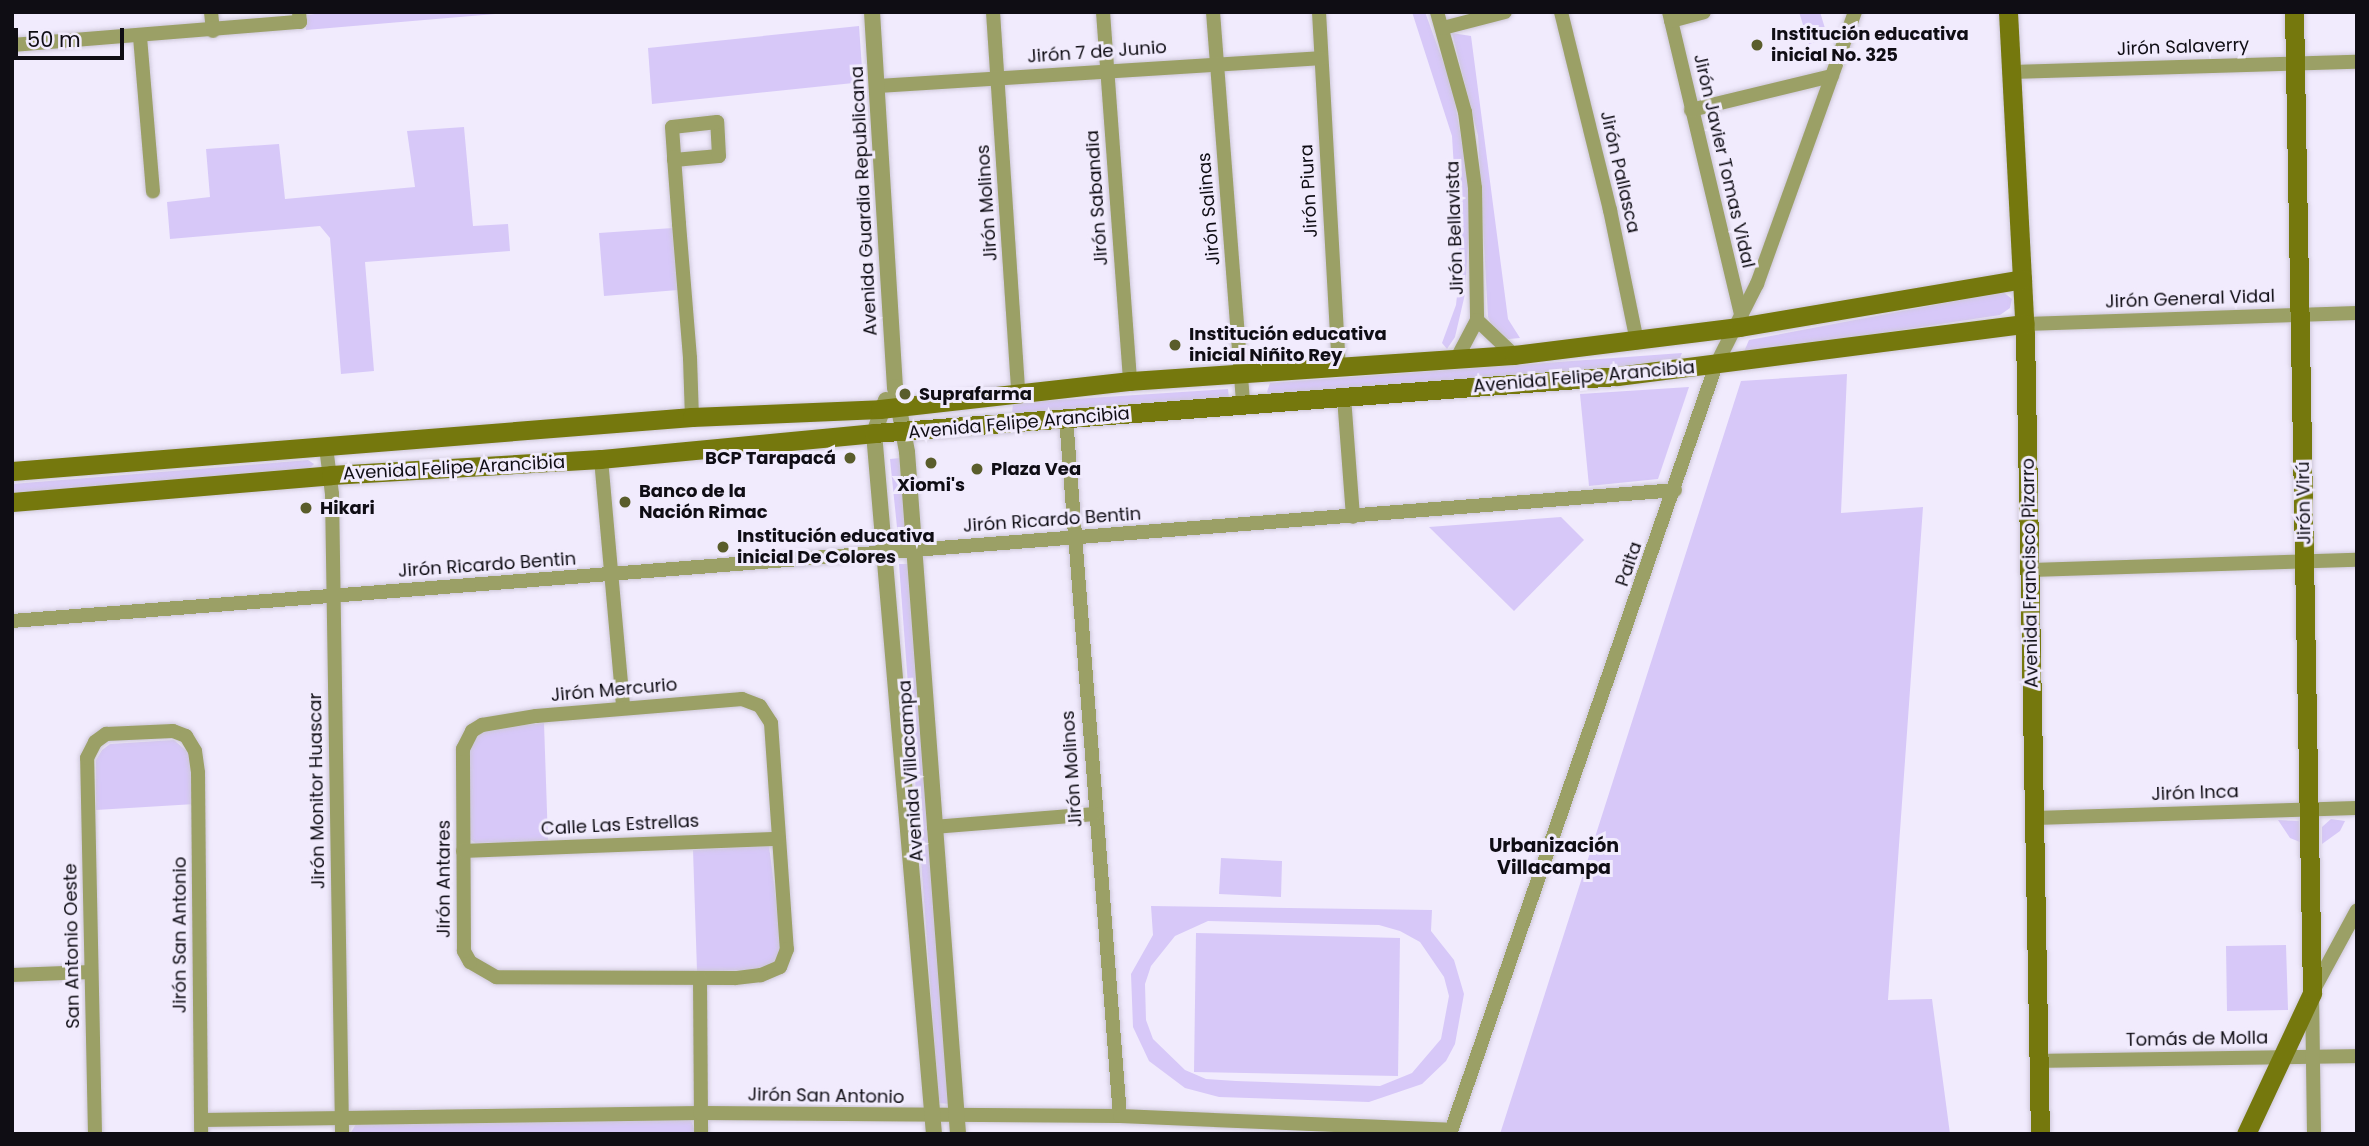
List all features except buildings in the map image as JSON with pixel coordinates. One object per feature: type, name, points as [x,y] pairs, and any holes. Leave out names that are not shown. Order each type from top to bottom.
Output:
[{"type":"main road","name":"Avenida Francisco Pizarro","points":[[2008,12],[2025,324],[2040,1134]]},
{"type":"main road","name":"Jirón Virú","points":[[2294,12],[2312,993]]},
{"type":"main road","name":"Avenida Felipe Arancibia","points":[[12,471],[692,416],[890,408],[1130,381],[1514,355],[1637,342],[1740,323],[2022,279]]},
{"type":"main road","name":"Avenida Felipe Arancibia","points":[[12,502],[331,475],[601,459],[874,433],[905,433],[1716,365],[2025,324]]},
{"type":"main road","points":[[2245,1134],[2312,993]]},
{"type":"street","points":[[211,12],[213,31]]},
{"type":"street","points":[[12,46],[300,22],[299,12]]},
{"type":"street","name":"Avenida Guardia Republicana","points":[[872,12],[895,387],[890,408]]},
{"type":"street","name":"Jirón Molinos","points":[[993,12],[1018,392]]},
{"type":"street","name":"Jirón Sabandia","points":[[1103,12],[1130,381]]},
{"type":"street","name":"Jirón Salinas","points":[[1213,12],[1243,403]]},
{"type":"street","name":"Jirón Piura","points":[[1319,12],[1339,368]]},
{"type":"street","name":"Jirón Bellavista","points":[[1437,12],[1443,28],[1472,161],[1477,320],[1456,360]]},
{"type":"street","points":[[1443,28],[1505,12]]},
{"type":"street","name":"Jirón Pallasca","points":[[1561,12],[1610,210],[1637,342]]},
{"type":"street","points":[[1670,17],[1704,12]]},
{"type":"street","name":"Paita","points":[[1450,1132],[1675,490],[1716,365],[1740,323],[1854,12]]},
{"type":"street","name":"Jirón Javier Tomas Vidal","points":[[1670,17],[1740,323]]},
{"type":"street","points":[[140,37],[153,191]]},
{"type":"street","name":"Jirón 7 de Junio","points":[[877,86],[1216,61],[1320,58]]},
{"type":"street","name":"Jirón Salaverry","points":[[2010,72],[2357,62]]},
{"type":"street","points":[[1691,110],[1832,76]]},
{"type":"street","points":[[674,160],[692,416]]},
{"type":"street","name":"Jirón General Vidal","points":[[2025,324],[2357,313]]},
{"type":"street","points":[[1477,320],[1503,349],[1514,355]]},
{"type":"street","points":[[1344,397],[1353,517]]},
{"type":"street","name":"Avenida Villacampa","points":[[934,1134],[874,433],[890,408],[905,433],[958,1134]]},
{"type":"street","name":"Jirón Molinos","points":[[1066,418],[1094,814],[1120,1116]]},
{"type":"street","name":"Jirón Monitor Huascar","points":[[326,447],[331,475],[342,1134]]},
{"type":"street","points":[[601,459],[623,707]]},
{"type":"street","name":"Jirón Ricardo Bentin","points":[[12,621],[612,576],[884,554],[915,548],[1353,517],[1675,490]]},
{"type":"street","points":[[2031,570],[2357,560]]},
{"type":"street","name":"Jirón Mercurio","points":[[472,731],[505,720],[623,707],[742,699],[760,706]]},
{"type":"street","name":"Jirón Antares","points":[[472,731],[463,750],[464,951],[482,972],[496,977],[700,978],[761,975],[774,972],[785,961],[771,723],[760,706]]},
{"type":"street","name":"San Antonio Oeste","points":[[95,1134],[87,758],[95,742],[106,734],[141,731],[173,731],[187,736],[195,751]]},
{"type":"street","name":"Jirón San Antonio","points":[[195,751],[201,1127],[342,1118],[700,1113],[815,1117],[1120,1116],[1280,1129],[1450,1132]]},
{"type":"street","name":"Jirón Inca","points":[[2034,818],[2357,807]]},
{"type":"street","points":[[934,827],[1094,814]]},
{"type":"street","name":"Calle Las Estrellas","points":[[463,851],[779,839]]},
{"type":"street","points":[[2314,1134],[2310,1056],[2312,993],[2357,910]]},
{"type":"street","points":[[12,975],[91,972]]},
{"type":"street","points":[[700,978],[701,1134]]},
{"type":"street","name":"Tomás de Molla","points":[[2039,1061],[2357,1056]]},
{"type":"street","points":[[815,1117],[816,1134]]},
{"type":"street","points":[[1077,1117],[1077,1134]]},
{"type":"shaded area","points":[[334,12],[518,12],[306,30],[305,15]]},
{"type":"shaded area","points":[[1412,12],[1425,12],[1452,86],[1471,195],[1465,294],[1455,337],[1447,349],[1442,343],[1456,305],[1460,267],[1452,136]]},
{"type":"shaded area","points":[[1799,12],[1820,12],[1828,38],[1809,44]]},
{"type":"shaded area","points":[[859,26],[863,82],[652,104],[648,48]]},
{"type":"shaded area","points":[[1452,33],[1471,36],[1508,319],[1520,338],[1498,340],[1488,317],[1478,136]]},
{"type":"shaded area","points":[[464,127],[473,226],[508,224],[510,251],[365,262],[374,371],[341,374],[330,238],[320,226],[170,239],[167,202],[210,197],[206,149],[279,144],[285,199],[415,187],[407,131]]},
{"type":"shaded area","points":[[673,228],[678,290],[604,296],[599,233]]},
{"type":"shaded area","points":[[2003,292],[2012,299],[2010,308],[2000,315],[1743,354],[1749,340]]},
{"type":"shaded area","points":[[1682,353],[1678,362],[1270,396],[1267,392],[1270,383]]},
{"type":"shaded area","points":[[1847,374],[1841,513],[1923,507],[1888,1000],[1932,999],[1950,1134],[1500,1134],[1741,381]]},
{"type":"shaded area","points":[[1689,387],[1658,479],[1589,486],[1580,394]]},
{"type":"shaded area","points":[[1228,389],[1229,398],[1012,415],[1013,403]]},
{"type":"shaded area","points":[[900,458],[908,536],[898,537],[890,459]]},
{"type":"shaded area","points":[[308,460],[314,464],[310,468],[12,495],[12,484]]},
{"type":"shaded area","points":[[1561,517],[1584,540],[1514,611],[1429,527]]},
{"type":"shaded area","points":[[899,564],[911,564],[948,1104],[939,1103]]},
{"type":"shaded area","points":[[544,723],[548,841],[475,843],[470,839],[467,751],[470,740],[485,729]]},
{"type":"shaded area","points":[[174,740],[190,754],[195,804],[96,810],[96,760],[102,750],[110,744]]},
{"type":"shaded area","points":[[2331,819],[2345,821],[2340,831],[2322,844],[2322,827]]},
{"type":"shaded area","points":[[2278,820],[2299,821],[2300,842],[2290,838]]},
{"type":"shaded area","points":[[769,846],[783,954],[779,962],[760,970],[697,971],[693,850]]},
{"type":"shaded area","points":[[1221,858],[1282,861],[1281,897],[1219,894]]},
{"type":"shaded area","points":[[1151,906],[1432,910],[1431,931],[1454,960],[1464,994],[1455,1044],[1446,1061],[1422,1084],[1369,1102],[1219,1097],[1185,1088],[1149,1061],[1133,1027],[1131,974],[1153,935]],"holes":[[[1208,921],[1379,925],[1400,931],[1420,942],[1444,977],[1449,996],[1441,1039],[1412,1073],[1380,1086],[1206,1079],[1185,1070],[1153,1039],[1146,1020],[1145,984],[1151,966],[1175,936]]]},
{"type":"shaded area","points":[[1196,933],[1400,938],[1398,1076],[1194,1072]]},
{"type":"shaded area","points":[[2286,945],[2288,1010],[2227,1011],[2226,946]]},
{"type":"shaded area","points":[[691,1120],[696,1134],[350,1134],[356,1124]]},
{"type":"place","name":"Institución educativa inicial No. 325","points":[[1757,45]]},
{"type":"place","name":"Institución educativa inicial Niñito Rey","points":[[1175,345]]},
{"type":"place","name":"Suprafarma","points":[[905,394]]},
{"type":"place","name":"BCP Tarapacá","points":[[850,458]]},
{"type":"place","name":"Xiomi's","points":[[931,463]]},
{"type":"place","name":"Plaza Vea","points":[[977,469]]},
{"type":"place","name":"Banco de la Nación Rimac","points":[[625,502]]},
{"type":"place","name":"Hikari","points":[[306,508]]},
{"type":"place","name":"Institución educativa inicial De Colores","points":[[723,547]]},
{"type":"district","name":"Urbanización Villacampa","points":[[1554,857]]}]
